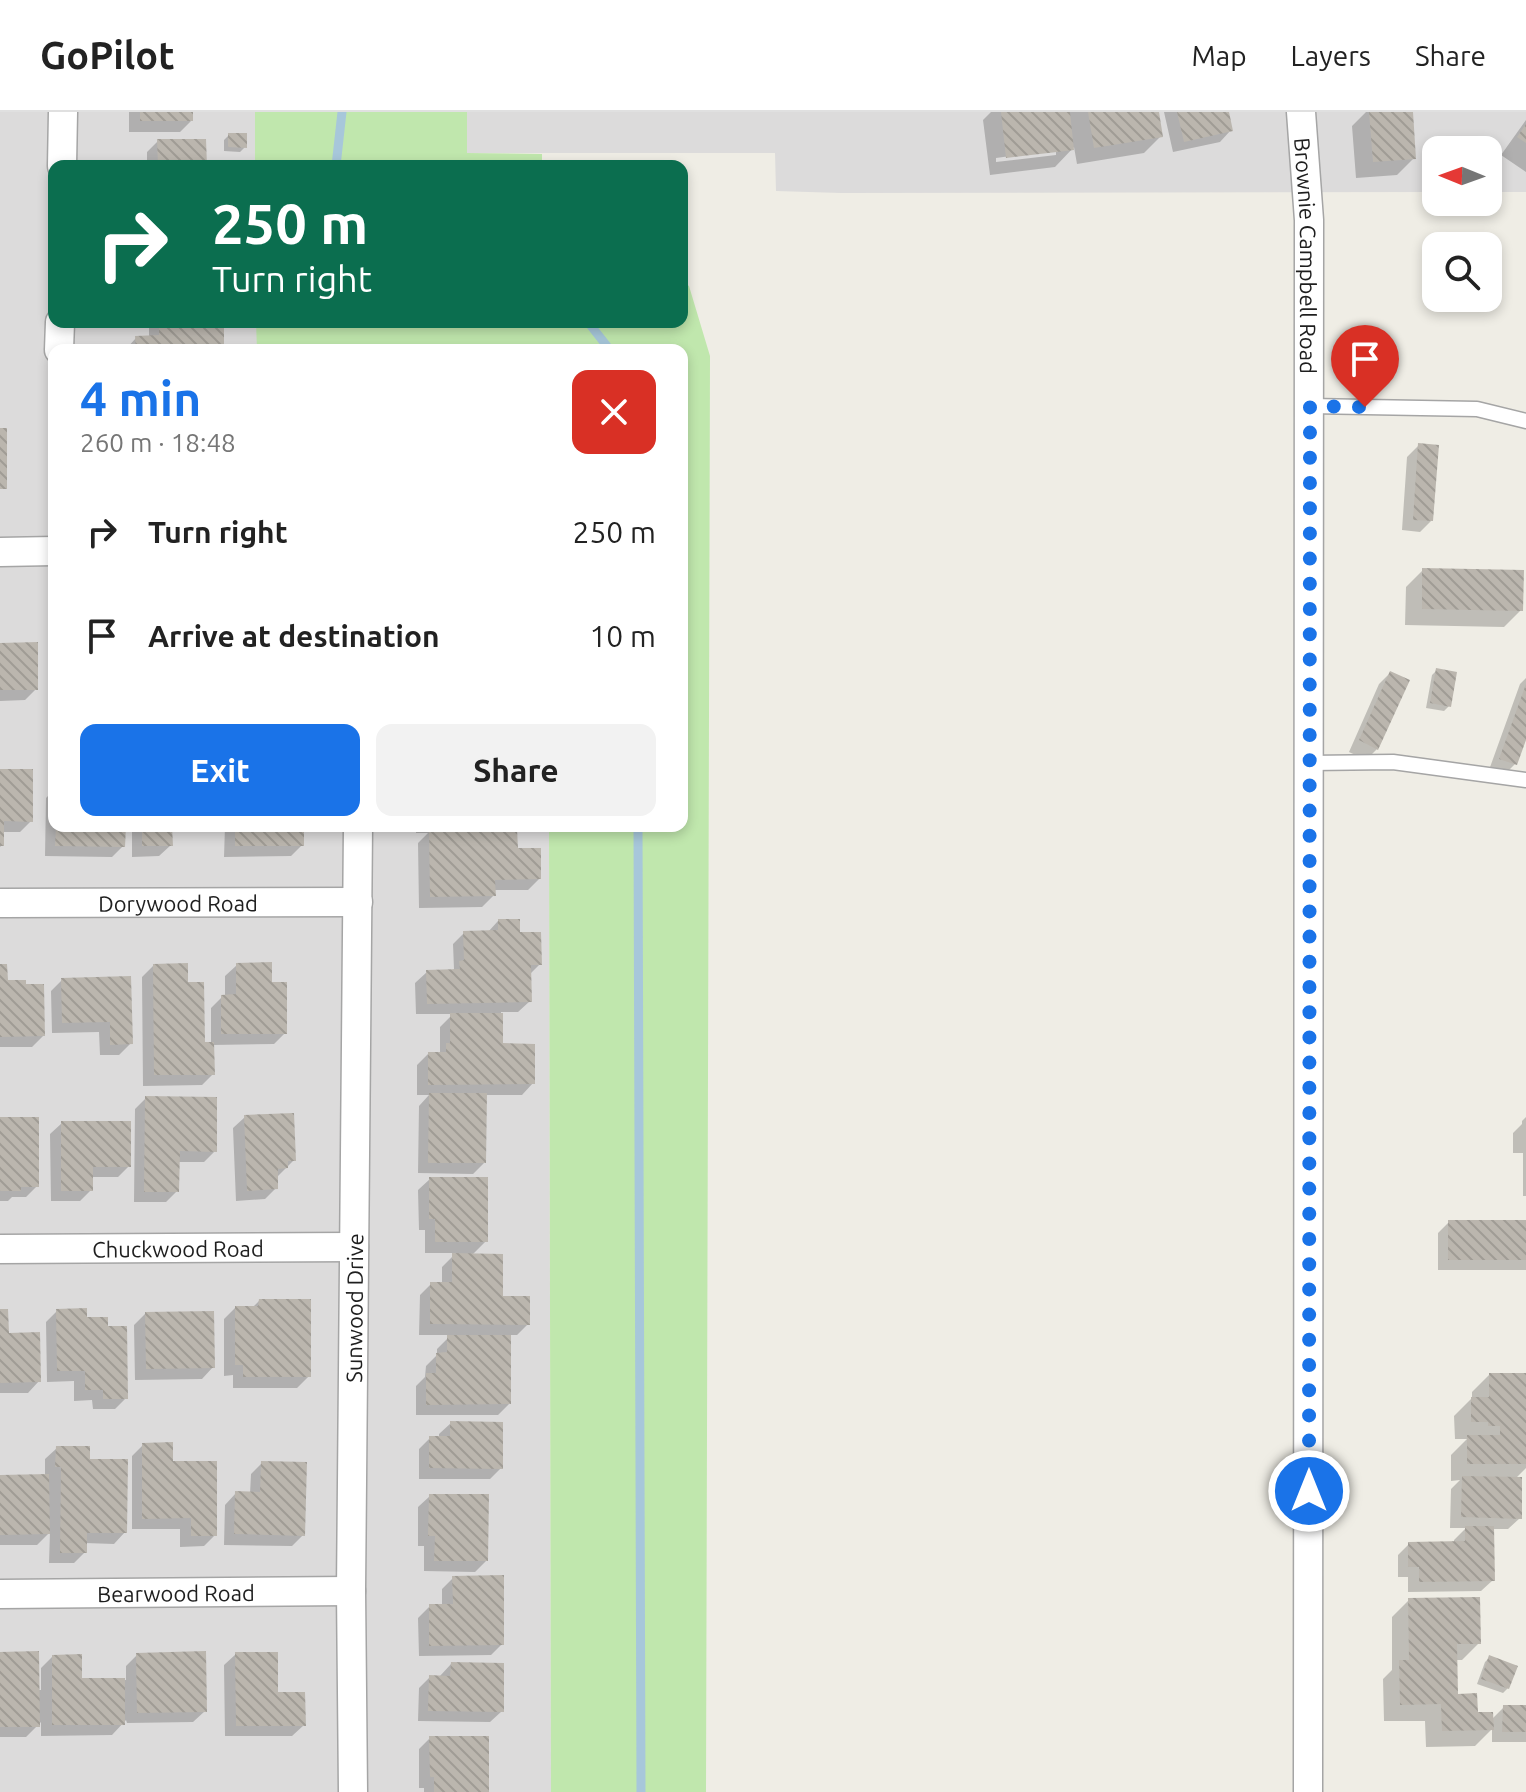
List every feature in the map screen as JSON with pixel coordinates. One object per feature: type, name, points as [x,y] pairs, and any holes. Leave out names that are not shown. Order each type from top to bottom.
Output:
[{"type":"street","points":[[62,160],[63,112]]},
{"type":"street","name":"Brownie Campbell Road","points":[[1301,112],[1309,220],[1310,406],[1308,1792]]},
{"type":"street","points":[[0,552],[48,551]]},
{"type":"street","name":"Sunwood Drive","points":[[353,1792],[351,1591],[358,832]]},
{"type":"street","name":"Dorywood Road","points":[[0,903],[358,902]]},
{"type":"street","name":"Chuckwood Road","points":[[0,1249],[354,1247]]},
{"type":"street","name":"Bearwood Road","points":[[0,1594],[351,1591]]},
{"type":"lane","points":[[1310,406],[1477,409],[1526,421]]},
{"type":"lane","points":[[1310,763],[1393,762],[1526,780]]},
{"type":"shaded area","points":[[0,112],[1526,112],[1526,192],[1502,192],[1502,136],[1422,136],[1422,192],[776,191],[775,153],[467,153],[466,160],[48,160],[48,328],[458,328],[457,344],[48,344],[48,832],[549,832],[551,1792],[0,1792]]},
{"type":"green space","points":[[255,112],[467,112],[467,153],[542,154],[542,160],[255,160]]},
{"type":"green space","points":[[689,286],[710,356],[706,1792],[551,1792],[549,832],[688,832],[688,344],[257,344],[256,328],[688,328]]},
{"type":"building","points":[[140,112],[193,112],[193,121],[140,121]]},
{"type":"building","points":[[1001,112],[1070,112],[1074,150],[1006,158]]},
{"type":"building","points":[[1088,112],[1159,112],[1163,137],[1094,148]]},
{"type":"building","points":[[1177,112],[1229,112],[1233,131],[1184,142]]},
{"type":"building","points":[[1369,112],[1413,112],[1416,159],[1373,162]]},
{"type":"building","points":[[1526,124],[1526,143],[1517,137]]},
{"type":"building","points":[[228,133],[247,133],[247,148],[228,147]]},
{"type":"building","points":[[157,139],[206,139],[207,160],[158,160]]},
{"type":"building","points":[[159,328],[224,328],[224,344],[136,344],[135,336],[159,335]]},
{"type":"building","points":[[0,428],[7,428],[7,489],[0,489]]},
{"type":"building","points":[[1418,443],[1439,445],[1433,521],[1413,520]]},
{"type":"building","points":[[1422,568],[1524,570],[1523,611],[1422,609]]},
{"type":"building","points":[[38,642],[38,690],[0,690],[0,643]]},
{"type":"building","points":[[1436,668],[1457,672],[1451,707],[1430,703]]},
{"type":"building","points":[[1390,671],[1410,680],[1378,750],[1359,740]]},
{"type":"building","points":[[1526,684],[1526,740],[1517,765],[1499,759]]},
{"type":"building","points":[[0,769],[33,769],[33,822],[4,821],[4,846],[0,846]]},
{"type":"building","points":[[56,832],[126,832],[125,847],[55,846]]},
{"type":"building","points":[[142,832],[172,832],[173,846],[142,846]]},
{"type":"building","points":[[235,832],[304,832],[304,846],[235,846]]},
{"type":"building","points":[[429,832],[517,832],[518,848],[541,848],[541,879],[495,880],[496,896],[430,897]]},
{"type":"building","points":[[498,919],[520,919],[520,932],[541,932],[542,965],[531,965],[532,1002],[427,1004],[426,970],[460,969],[459,961],[464,960],[463,931],[498,930]]},
{"type":"building","points":[[272,962],[272,982],[287,982],[287,1034],[221,1034],[221,995],[236,994],[236,963]]},
{"type":"building","points":[[188,963],[188,982],[204,982],[205,1042],[214,1042],[215,1075],[154,1075],[153,964]]},
{"type":"building","points":[[0,964],[7,964],[8,980],[44,984],[45,1036],[0,1037]]},
{"type":"building","points":[[131,976],[133,1044],[110,1045],[110,1022],[62,1023],[61,978]]},
{"type":"building","points":[[450,1013],[503,1013],[503,1043],[535,1044],[535,1084],[428,1085],[428,1052],[446,1052],[446,1043],[450,1043]]},
{"type":"building","points":[[429,1093],[487,1093],[486,1163],[428,1163]]},
{"type":"building","points":[[145,1096],[217,1097],[217,1152],[180,1151],[179,1192],[144,1192]]},
{"type":"building","points":[[294,1113],[296,1161],[288,1161],[288,1168],[278,1169],[278,1189],[247,1191],[244,1115]]},
{"type":"building","points":[[0,1117],[39,1117],[39,1187],[0,1191]]},
{"type":"building","points":[[61,1121],[131,1121],[131,1167],[93,1167],[93,1191],[61,1191]]},
{"type":"building","points":[[429,1177],[488,1177],[488,1242],[435,1242],[435,1219],[429,1219]]},
{"type":"building","points":[[1448,1220],[1526,1220],[1526,1260],[1448,1260]]},
{"type":"building","points":[[452,1253],[503,1254],[503,1296],[530,1296],[530,1325],[430,1324],[430,1282],[452,1282]]},
{"type":"building","points":[[259,1299],[311,1299],[311,1377],[243,1377],[243,1365],[235,1365],[235,1306],[258,1306]]},
{"type":"building","points":[[87,1308],[87,1317],[108,1317],[108,1326],[127,1326],[128,1399],[103,1399],[103,1390],[85,1390],[85,1371],[57,1371],[56,1309]]},
{"type":"building","points":[[0,1309],[8,1309],[9,1333],[40,1332],[41,1382],[0,1383]]},
{"type":"building","points":[[214,1311],[215,1368],[146,1369],[145,1312]]},
{"type":"building","points":[[447,1335],[511,1335],[511,1404],[426,1405],[426,1373],[436,1373],[436,1353],[447,1352]]},
{"type":"building","points":[[1489,1373],[1526,1373],[1526,1464],[1467,1464],[1467,1435],[1500,1435],[1500,1426],[1471,1422],[1471,1397],[1489,1397]]},
{"type":"building","points":[[450,1421],[503,1422],[503,1469],[429,1468],[429,1436],[450,1436]]},
{"type":"building","points":[[173,1442],[173,1461],[217,1461],[217,1536],[191,1536],[191,1518],[142,1519],[142,1443]]},
{"type":"building","points":[[56,1446],[90,1446],[90,1459],[128,1459],[127,1533],[87,1533],[87,1553],[60,1553],[61,1467],[55,1467]]},
{"type":"building","points":[[261,1461],[307,1462],[305,1536],[234,1534],[235,1491],[260,1492]]},
{"type":"building","points":[[49,1474],[50,1534],[0,1535],[0,1475]]},
{"type":"building","points":[[1462,1476],[1522,1477],[1522,1519],[1461,1517]]},
{"type":"building","points":[[429,1494],[489,1494],[488,1561],[434,1561],[435,1536],[428,1536]]},
{"type":"building","points":[[1465,1526],[1494,1526],[1495,1581],[1419,1582],[1419,1567],[1408,1567],[1408,1542],[1465,1541]]},
{"type":"building","points":[[504,1575],[504,1645],[429,1646],[429,1604],[453,1604],[452,1576]]},
{"type":"building","points":[[1480,1597],[1481,1644],[1457,1644],[1458,1694],[1477,1693],[1478,1712],[1493,1712],[1494,1730],[1442,1731],[1441,1704],[1400,1705],[1399,1660],[1409,1660],[1408,1598]]},
{"type":"building","points":[[39,1651],[40,1727],[0,1727],[0,1652]]},
{"type":"building","points":[[206,1651],[207,1712],[137,1713],[136,1653]]},
{"type":"building","points":[[235,1652],[278,1652],[278,1692],[305,1692],[306,1726],[236,1726]]},
{"type":"building","points":[[82,1654],[82,1678],[125,1678],[125,1725],[52,1725],[52,1655]]},
{"type":"building","points":[[1489,1655],[1518,1666],[1509,1689],[1481,1679]]},
{"type":"building","points":[[451,1662],[504,1663],[504,1712],[428,1711],[429,1675],[450,1676]]},
{"type":"building","points":[[1503,1705],[1526,1705],[1526,1732],[1502,1732]]},
{"type":"building","points":[[429,1736],[489,1736],[489,1792],[434,1792],[434,1777],[430,1777]]},
{"type":"waterway","points":[[337,160],[342,112]]},
{"type":"waterway","points":[[593,328],[605,344]]},
{"type":"waterway","points":[[638,832],[641,1792]]},
{"type":"route","points":[[1309,1491],[1310,406],[1365,407]]}]
